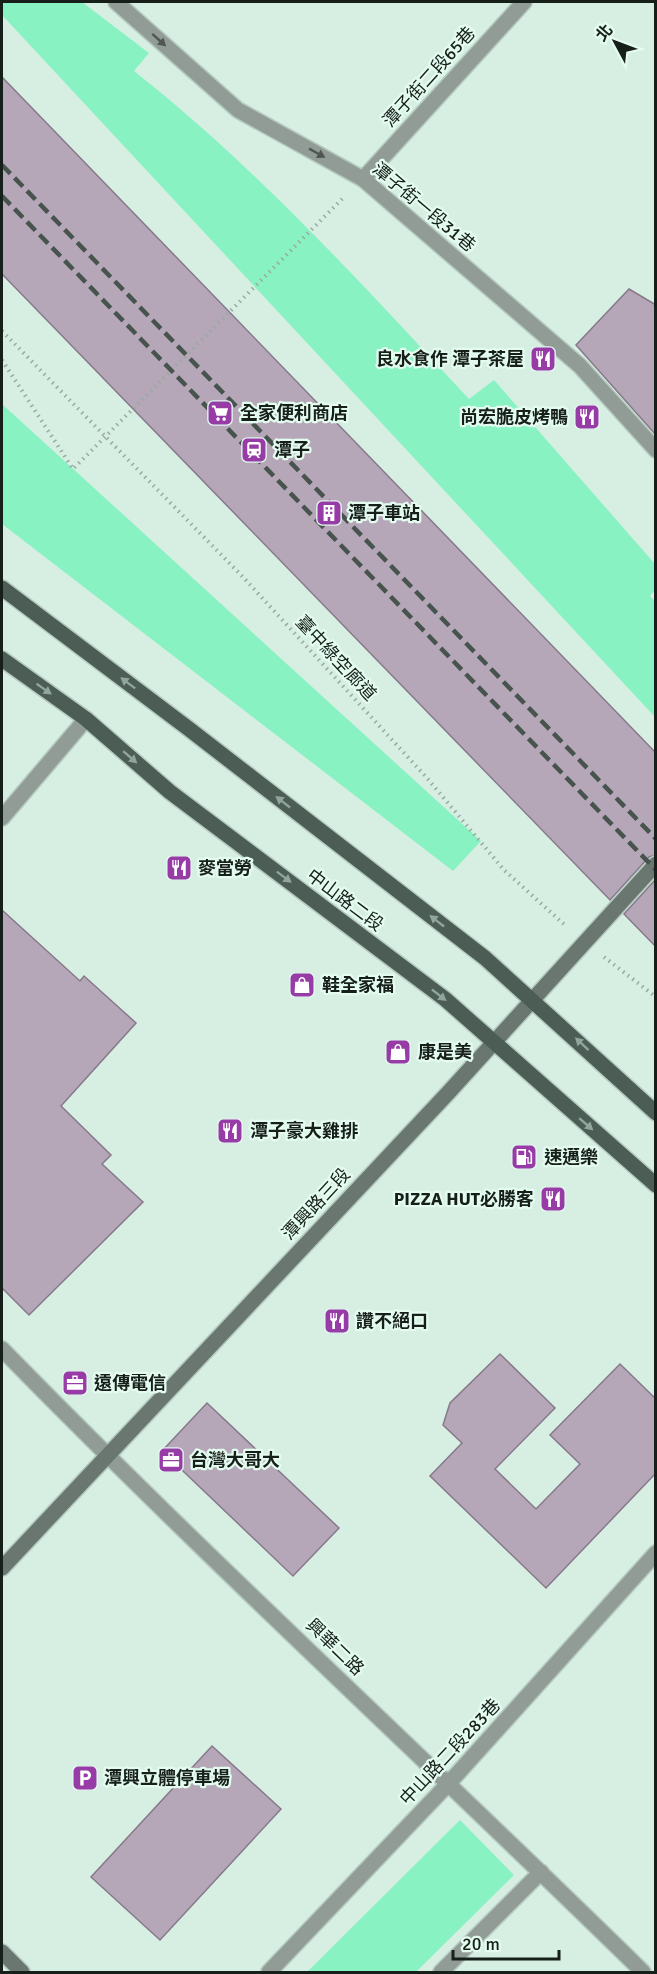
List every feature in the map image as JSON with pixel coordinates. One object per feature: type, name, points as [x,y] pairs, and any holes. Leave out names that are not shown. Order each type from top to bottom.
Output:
[{"type":"main road","points":[[2,588],[485,958],[656,1113]]},
{"type":"main road","name":"中山路二段","points":[[2,658],[86,719],[170,792],[445,999],[656,1185]]},
{"type":"street","name":"潭子街一段31巷","points":[[116,2],[238,110],[363,179],[580,366],[656,450]]},
{"type":"street","name":"潭子街二段65巷","points":[[363,179],[524,2]]},
{"type":"street","points":[[2,818],[86,719]]},
{"type":"street","name":"潭興路三段","points":[[2,1568],[656,864]]},
{"type":"street","name":"興華二路","points":[[2,1349],[106,1456],[449,1783],[643,1972]]},
{"type":"street","name":"中山路二段283巷","points":[[269,1972],[449,1783],[656,1553]]},
{"type":"street","points":[[441,1972],[541,1872]]},
{"type":"street","points":[[2,1952],[22,1972]]},
{"type":"path","points":[[2,360],[73,469],[310,229],[363,179]]},
{"type":"path","name":"臺中綠空廊道","points":[[2,331],[243,577],[427,778],[504,870],[544,908],[656,997]]},
{"type":"green space","points":[[2,2],[82,2],[149,53],[134,71],[223,147],[308,228],[469,399],[494,380],[655,564],[655,590],[650,596],[656,602],[655,717],[2,15]]},
{"type":"green space","points":[[2,404],[481,841],[453,871],[2,524]]},
{"type":"green space","points":[[460,1820],[514,1875],[416,1972],[307,1972]]},
{"type":"building","name":"潭子車站","points":[[2,77],[656,753],[656,855],[649,857],[610,900],[2,274]]},
{"type":"building","points":[[629,289],[656,305],[656,435],[576,345]]},
{"type":"building","points":[[656,879],[656,947],[624,914]]},
{"type":"building","points":[[2,910],[80,981],[84,976],[136,1023],[61,1106],[111,1155],[102,1164],[143,1202],[29,1315],[2,1288]]},
{"type":"building","points":[[500,1354],[555,1408],[495,1469],[536,1509],[580,1464],[550,1435],[620,1364],[656,1399],[656,1473],[546,1588],[430,1476],[462,1443],[443,1425],[450,1403]]},
{"type":"building","points":[[207,1403],[339,1528],[293,1576],[162,1451]]},
{"type":"building","points":[[212,1746],[281,1809],[160,1940],[91,1877]]},
{"type":"railway","points":[[2,165],[656,839]]},
{"type":"railway","points":[[2,196],[656,870]]},
{"type":"place","name":"良水食作 潭子茶屋","points":[[543,359]]},
{"type":"place","name":"全家便利商店","points":[[220,413]]},
{"type":"place","name":"尚宏脆皮烤鴨","points":[[587,417]]},
{"type":"place","name":"潭子","points":[[254,450]]},
{"type":"place","name":"潭子車站","points":[[329,513]]},
{"type":"place","name":"麥當勞","points":[[179,868]]},
{"type":"place","name":"鞋全家福","points":[[302,985]]},
{"type":"place","name":"康是美","points":[[398,1052]]},
{"type":"place","name":"潭子豪大雞排","points":[[230,1131]]},
{"type":"place","name":"速邁樂","points":[[524,1157]]},
{"type":"place","name":"PIZZA HUT必勝客","points":[[553,1199]]},
{"type":"place","name":"讚不絕口","points":[[337,1321]]},
{"type":"place","name":"遠傳電信","points":[[75,1383]]},
{"type":"place","name":"台灣大哥大","points":[[171,1460]]},
{"type":"place","name":"潭興立體停車場","points":[[85,1778]]}]
